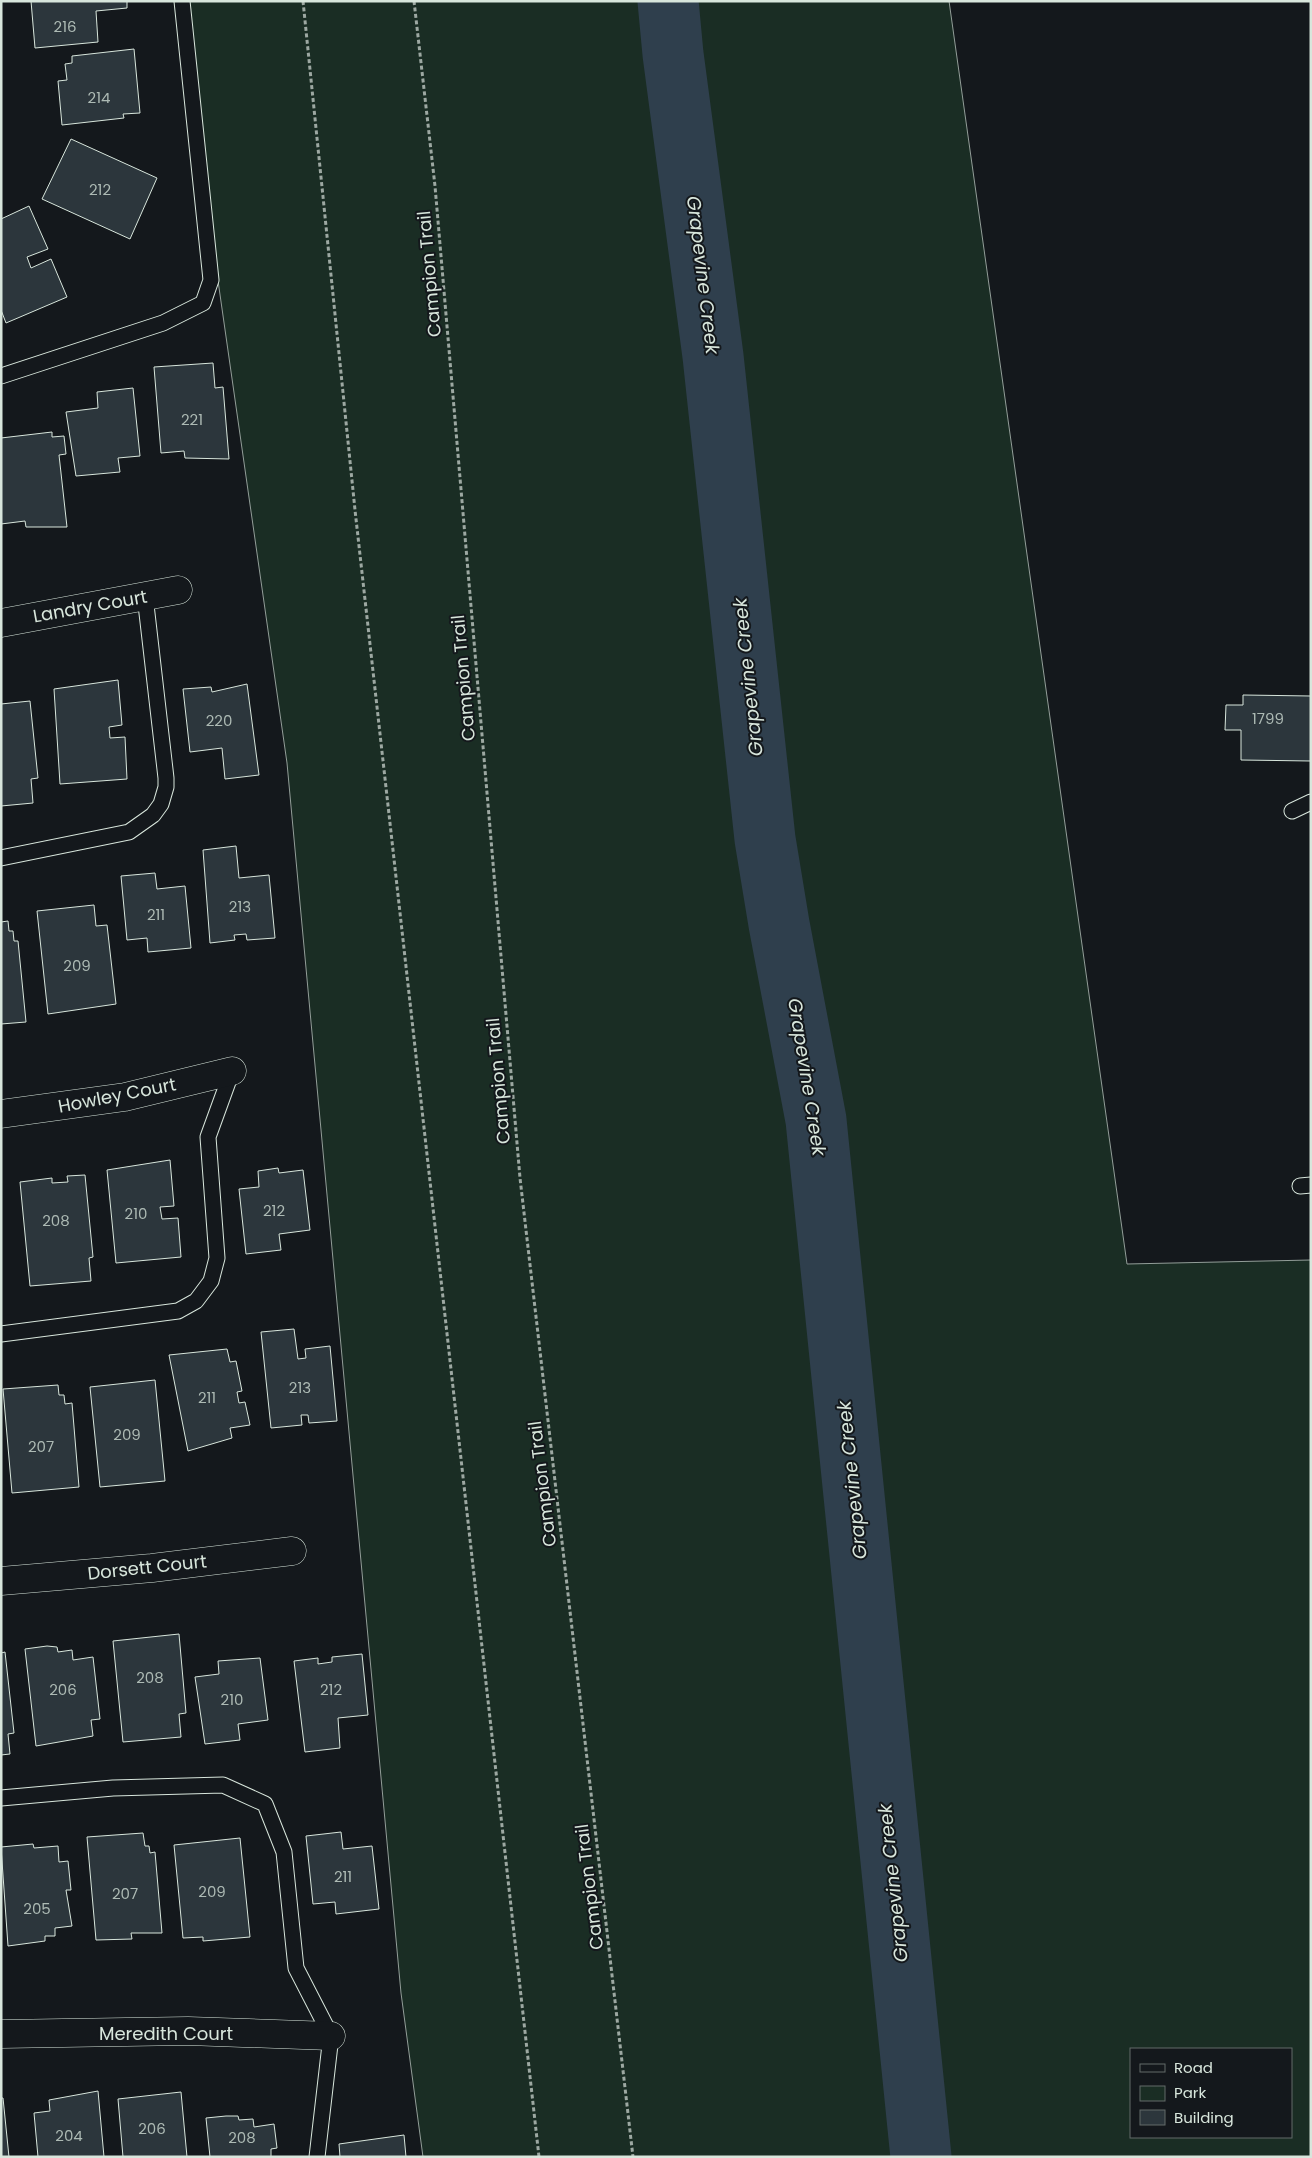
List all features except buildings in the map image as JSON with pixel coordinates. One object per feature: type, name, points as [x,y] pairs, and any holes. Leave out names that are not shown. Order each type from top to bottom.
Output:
[{"type":"street","name":"Landry Court","points":[[1,622],[178,590]]},
{"type":"street","name":"Howley Court","points":[[1,1114],[125,1097],[232,1071]]},
{"type":"street","name":"Dorsett Court","points":[[1,1581],[152,1568],[292,1552]]},
{"type":"street","name":"Meredith Court","points":[[1,2034],[188,2031],[331,2036]]},
{"type":"lane","points":[[1,376],[163,323],[203,302],[211,280],[182,1]]},
{"type":"lane","points":[[1,858],[129,832],[154,815],[161,804],[166,787],[166,778],[145,596]]},
{"type":"lane","points":[[1292,811],[1311,802]]},
{"type":"lane","points":[[1,1334],[178,1311],[196,1300],[211,1280],[217,1258],[208,1137],[232,1071]]},
{"type":"lane","points":[[1,1798],[113,1788],[223,1785],[265,1804],[284,1852],[296,1968],[331,2036],[317,2157]]},
{"type":"path","points":[[303,1],[355,510],[539,2157]]},
{"type":"path","name":"Campion Trail","points":[[414,1],[435,186],[520,1178],[633,2157]]},
{"type":"green space","points":[[178,1],[949,1],[1127,1264],[1311,1260],[1311,2157],[423,2157],[401,1993],[287,763]]},
{"type":"waterway","name":"Grapevine Creek","points":[[668,1],[673,54],[713,356],[765,839],[816,1120],[921,2157]]}]
